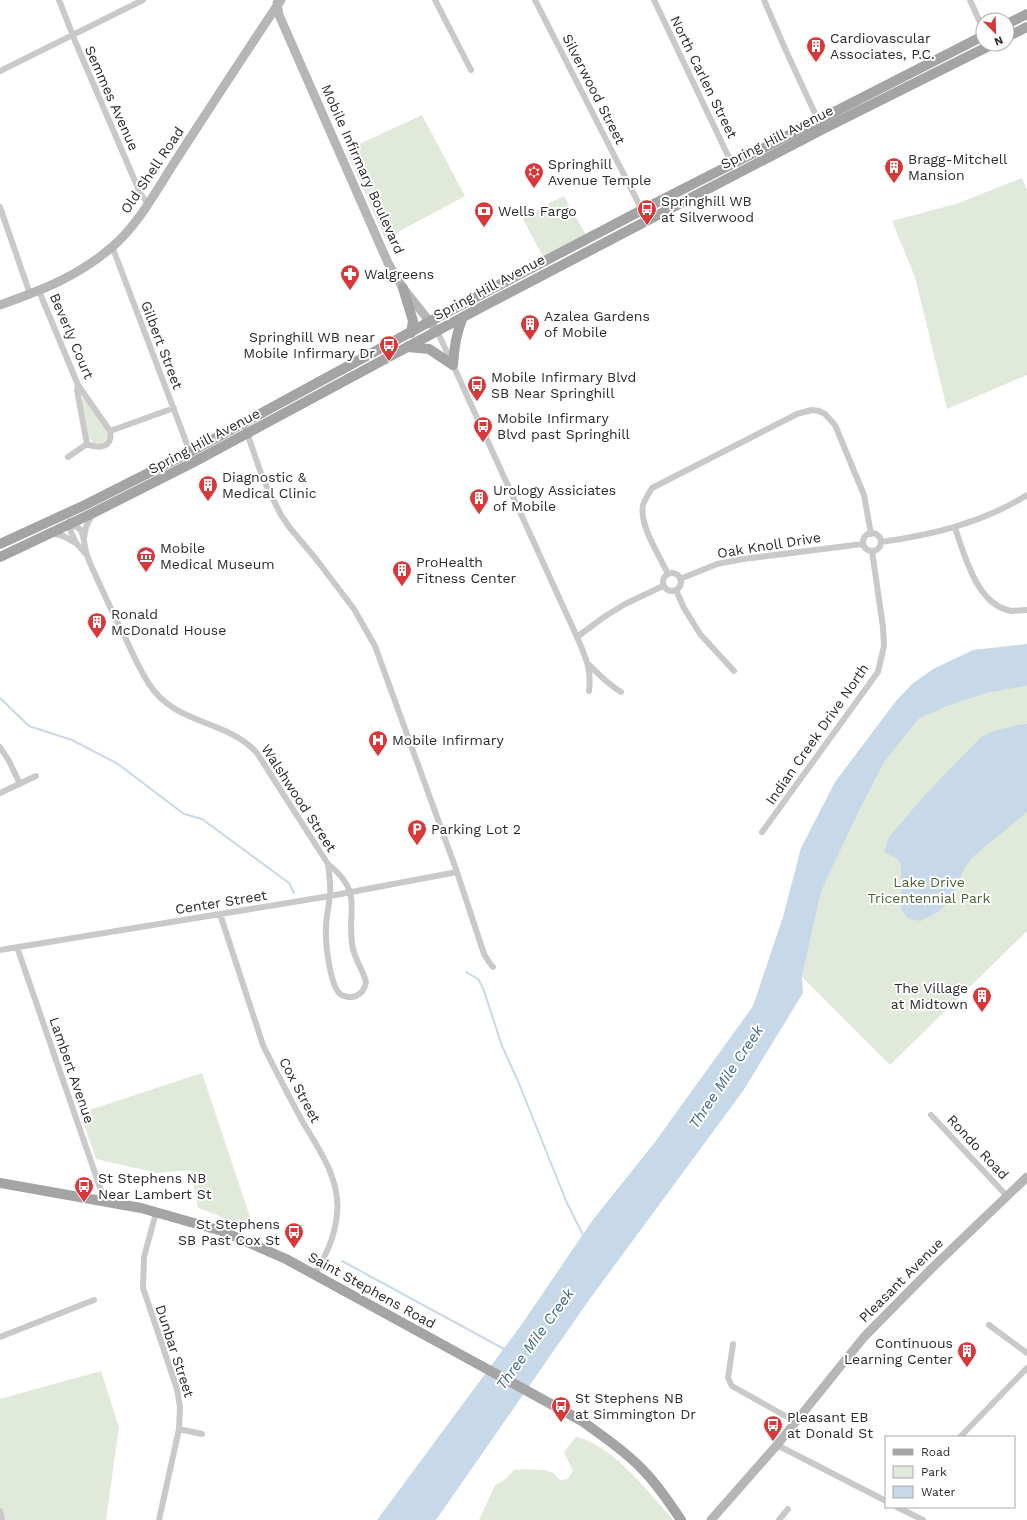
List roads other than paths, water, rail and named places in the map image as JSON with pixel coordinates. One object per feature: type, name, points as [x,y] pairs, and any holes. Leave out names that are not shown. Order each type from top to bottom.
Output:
[{"type":"main road","points":[[1015,20],[1027,14]]},
{"type":"main road","points":[[1015,33],[1027,27]]},
{"type":"main road","name":"Spring Hill Avenue","points":[[0,557],[93,514],[154,483],[975,40]]},
{"type":"main road","name":"Spring Hill Avenue","points":[[0,544],[67,513],[190,452],[411,332],[732,164],[820,125],[975,52]]},
{"type":"main road","points":[[403,288],[412,321],[411,332]]},
{"type":"main road","points":[[408,347],[429,349],[453,365],[456,337],[463,317]]},
{"type":"main road","name":"Saint Stephens Road","points":[[0,1183],[140,1208],[222,1231],[286,1258],[582,1421],[620,1449],[642,1468],[681,1520]]},
{"type":"street","name":"Semmes Avenue","points":[[59,0],[72,35],[141,195],[148,203]]},
{"type":"street","points":[[0,71],[143,0]]},
{"type":"street","points":[[435,0],[471,70]]},
{"type":"street","name":"Silverwood Street","points":[[535,0],[642,210]]},
{"type":"street","name":"North Carlen Street","points":[[654,0],[732,164]]},
{"type":"street","points":[[764,0],[820,125]]},
{"type":"street","points":[[970,0],[975,12]]},
{"type":"street","name":"Old Shell Road","points":[[0,306],[62,281],[88,265],[112,246],[128,229],[148,203],[278,2]]},
{"type":"street","name":"Mobile Infirmary Boulevard","points":[[278,2],[278,13],[388,263],[403,288],[437,331],[577,637],[588,664],[590,680],[589,691]]},
{"type":"street","points":[[0,207],[30,294]]},
{"type":"street","name":"Gilbert Street","points":[[112,246],[190,452]]},
{"type":"street","name":"Beverly Court","points":[[39,291],[78,385],[84,391],[110,431]]},
{"type":"street","points":[[78,385],[77,390],[87,444]]},
{"type":"street","points":[[87,444],[94,447],[102,447],[110,440],[110,431],[174,408]]},
{"type":"street","points":[[668,574],[643,517],[644,503],[652,488],[797,414],[812,410],[825,414],[835,425],[855,470],[864,495],[871,534]]},
{"type":"street","points":[[243,423],[248,433],[263,478],[281,515],[354,609],[374,646],[457,872],[484,954],[493,967]]},
{"type":"street","points":[[68,457],[87,444]]},
{"type":"street","points":[[881,542],[920,537],[955,528],[1016,502],[1027,495]]},
{"type":"street","name":"Walshwood Street","points":[[67,513],[72,524],[71,532],[76,543],[86,554]]},
{"type":"street","name":"Walshwood Street","points":[[84,540],[86,527],[93,514]]},
{"type":"street","name":"Walshwood Street","points":[[72,524],[79,528],[84,540],[86,554],[148,684],[162,701],[182,713],[235,735],[249,744],[328,864],[341,876],[351,893],[353,949],[366,982],[361,993],[355,997],[345,997],[340,994],[332,973],[326,943],[327,913],[330,896],[328,864]]},
{"type":"street","points":[[955,528],[966,559],[980,590],[996,605],[1011,611],[1027,610]]},
{"type":"street","name":"Walshwood Street","points":[[52,533],[63,536],[76,543]]},
{"type":"street","points":[[871,534],[876,535],[881,542],[877,549],[872,551],[865,548],[863,544],[864,538],[871,534]]},
{"type":"street","name":"Oak Knoll Drive","points":[[680,578],[717,564],[743,559],[863,544]]},
{"type":"street","name":"Indian Creek Drive North","points":[[762,832],[878,672],[884,646],[883,627],[872,551]]},
{"type":"street","points":[[668,574],[676,574],[680,578],[680,586],[676,590],[667,590],[663,586],[664,578],[668,574]]},
{"type":"street","points":[[577,637],[625,604],[663,586]]},
{"type":"street","points":[[676,590],[684,608],[700,634],[734,671]]},
{"type":"street","name":"Mobile Infirmary Boulevard","points":[[588,664],[609,685],[622,692]]},
{"type":"street","points":[[0,747],[9,761],[20,784]]},
{"type":"street","points":[[0,793],[36,776]]},
{"type":"street","name":"Center Street","points":[[0,950],[351,893],[457,872]]},
{"type":"street","name":"Cox Street","points":[[220,914],[263,1045],[329,1167],[336,1188],[337,1214],[330,1247],[315,1274]]},
{"type":"street","name":"Lambert Avenue","points":[[17,947],[104,1202]]},
{"type":"street","name":"Rondo Road","points":[[931,1115],[1007,1196]]},
{"type":"street","name":"Pleasant Avenue","points":[[711,1520],[777,1445],[864,1337],[931,1269],[1027,1177]]},
{"type":"street","name":"Dunbar Street","points":[[156,1213],[144,1257],[143,1288],[179,1399],[180,1407],[179,1429],[159,1520]]},
{"type":"street","points":[[0,1337],[94,1300]]},
{"type":"street","points":[[989,1325],[1027,1353]]},
{"type":"street","points":[[733,1344],[728,1378],[732,1386],[796,1422]]},
{"type":"street","points":[[961,1436],[1027,1368]]},
{"type":"street","points":[[179,1429],[202,1434]]},
{"type":"street","points":[[777,1445],[885,1500]]},
{"type":"street","points":[[899,1508],[923,1520]]},
{"type":"street","points":[[779,1520],[788,1509]]},
{"type":"street","points":[[0,1511],[2,1520]]},
{"type":"water","name":"Three Mile Creek","points":[[1027,644],[1027,686],[987,693],[945,707],[919,719],[885,761],[858,813],[821,892],[802,977],[803,993],[743,1091],[589,1300],[436,1520],[377,1520],[522,1324],[592,1221],[655,1142],[753,1006],[783,917],[801,848],[835,782],[896,701],[912,684],[933,669],[973,650]]},
{"type":"water","points":[[1027,724],[1027,812],[974,856],[965,867],[950,900],[938,912],[921,921],[909,919],[901,910],[901,864],[897,859],[884,852],[889,837],[924,796],[981,737],[1003,728]]},
{"type":"waterway","points":[[0,698],[29,726],[72,740],[118,764],[184,814],[202,819],[289,883],[294,893]]},
{"type":"waterway","points":[[466,972],[478,979],[483,988],[502,1046],[518,1081],[567,1203],[583,1235]]},
{"type":"waterway","points":[[342,1261],[506,1350]]},
{"type":"place","name":"Cardiovascular Associates, P.C.","points":[[816,63]]},
{"type":"place","name":"Bragg-Mitchell Mansion","points":[[894,184]]},
{"type":"place","name":"Springhill Avenue Temple","points":[[534,189]]},
{"type":"place","name":"Springhill WB at Silverwood","points":[[647,226]]},
{"type":"place","name":"Wells Fargo","points":[[484,228]]},
{"type":"place","name":"Walgreens","points":[[350,291]]},
{"type":"place","name":"Azalea Gardens of Mobile","points":[[530,341]]},
{"type":"place","name":"Springhill WB near Mobile Infirmary Dr","points":[[389,362]]},
{"type":"place","name":"Mobile Infirmary Blvd SB Near Springhill","points":[[477,402]]},
{"type":"place","name":"Mobile Infirmary Blvd past Springhill","points":[[483,443]]},
{"type":"place","name":"Diagnostic & Medical Clinic","points":[[208,502]]},
{"type":"place","name":"Urology Assiciates of Mobile","points":[[479,515]]},
{"type":"place","name":"Mobile Medical Museum","points":[[146,573]]},
{"type":"place","name":"ProHealth Fitness Center","points":[[402,587]]},
{"type":"place","name":"Ronald McDonald House","points":[[97,639]]},
{"type":"place","name":"Mobile Infirmary","points":[[378,757]]},
{"type":"place","name":"Parking Lot 2","points":[[417,846]]},
{"type":"place","name":"The Village at Midtown","points":[[982,1013]]},
{"type":"place","name":"St Stephens NB Near Lambert St","points":[[84,1203]]},
{"type":"place","name":"St Stephens SB Past Cox St","points":[[294,1249]]},
{"type":"place","name":"Continuous Learning Center","points":[[967,1368]]},
{"type":"place","name":"St Stephens NB at Simmington Dr","points":[[561,1423]]},
{"type":"place","name":"Pleasant EB at Donald St","points":[[773,1442]]},
{"type":"park label","name":"Lake Drive Tricentennial Park","points":[[929,890]]}]
